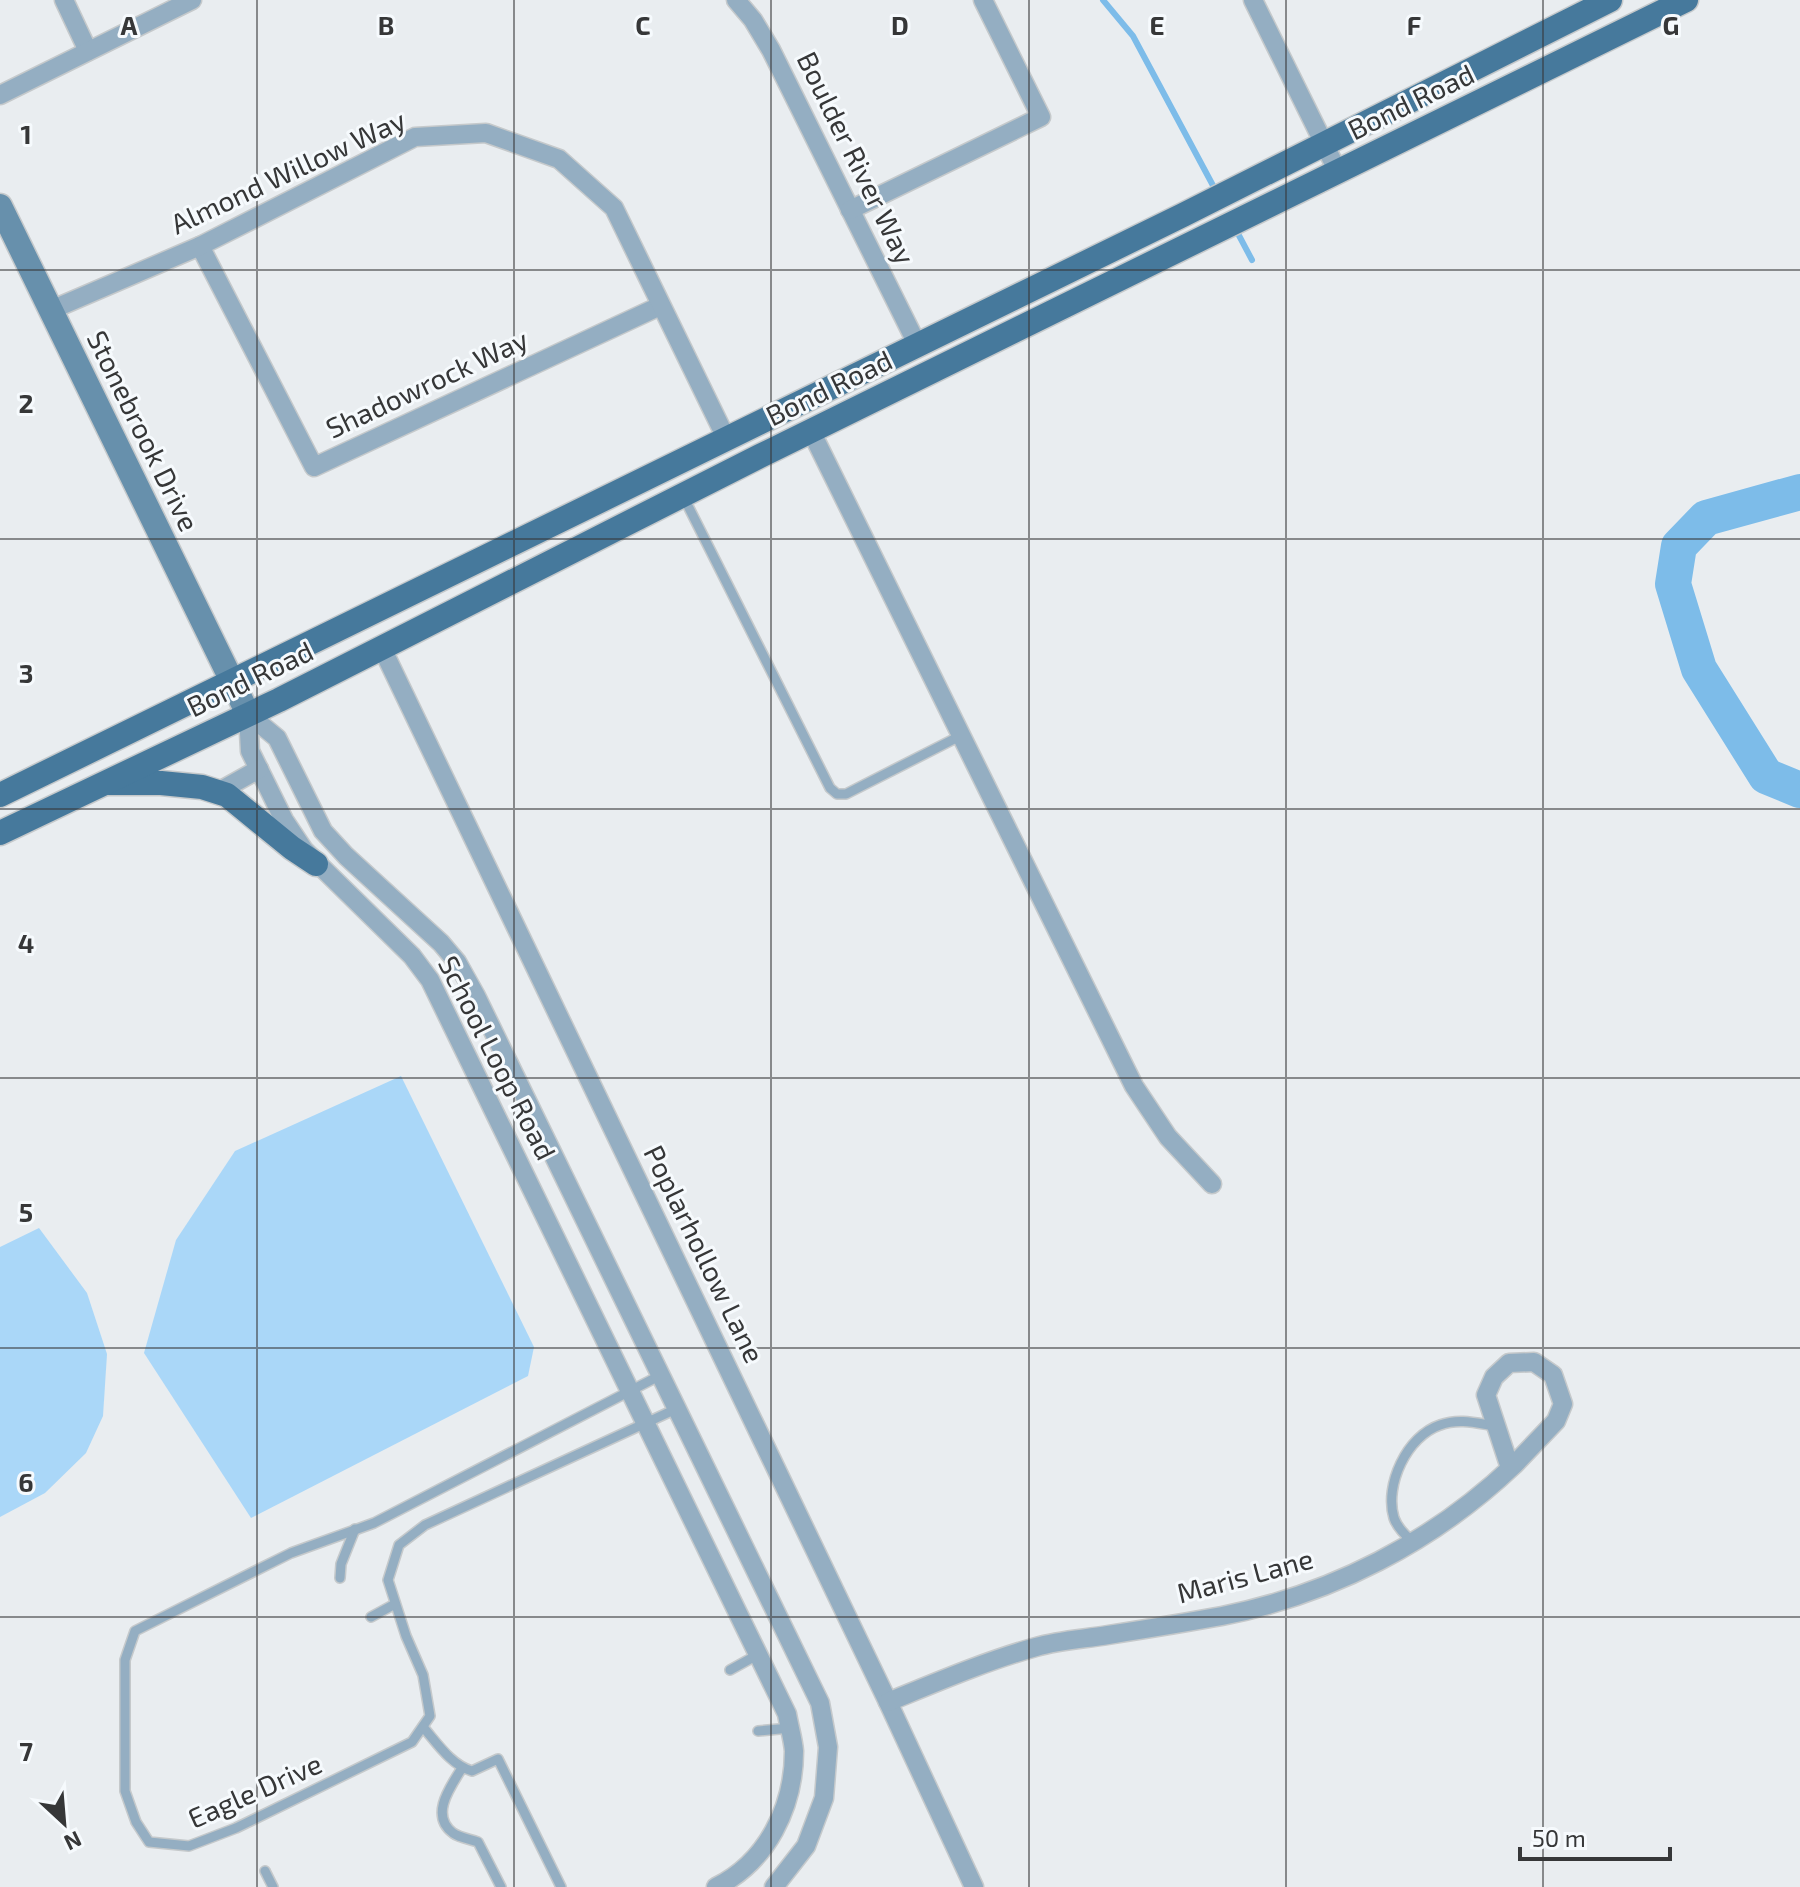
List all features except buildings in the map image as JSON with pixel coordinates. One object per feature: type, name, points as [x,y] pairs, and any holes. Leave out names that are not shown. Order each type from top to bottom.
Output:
[{"type":"main road","name":"Bond Road","points":[[0,795],[1267,174],[1610,0]]},
{"type":"main road","points":[[1559,62],[1598,27],[1652,0]]},
{"type":"main road","name":"Bond Road","points":[[0,833],[248,714],[760,456],[1686,0]]},
{"type":"main road","points":[[760,456],[775,435],[907,368],[918,346]]},
{"type":"main road","points":[[103,783],[161,783],[202,787],[227,795],[316,864]]},
{"type":"street","points":[[64,0],[88,51]]},
{"type":"street","points":[[0,95],[192,0]]},
{"type":"street","name":"Boulder River Way","points":[[736,0],[753,20],[771,50],[918,346]]},
{"type":"street","points":[[850,210],[1041,117],[983,0]]},
{"type":"street","points":[[1253,0],[1338,172]]},
{"type":"street","name":"Almond Willow Way","points":[[51,310],[200,246],[415,137],[486,133],[559,159],[614,208],[727,440]]},
{"type":"street","name":"Stonebrook Drive","points":[[0,206],[248,714]]},
{"type":"street","name":"Shadowrock Way","points":[[200,246],[314,467],[660,306]]},
{"type":"street","points":[[811,431],[1134,1086],[1168,1137],[1212,1184]]},
{"type":"street","name":"Poplarhollow Lane","points":[[381,646],[974,1887]]},
{"type":"street","name":"School Loop Road","points":[[248,714],[250,751],[284,820],[304,850],[412,956],[430,980],[787,1714],[794,1749],[791,1790],[776,1830],[749,1865],[716,1887]]},
{"type":"street","name":"School Loop Road","points":[[248,714],[277,738],[323,831],[441,943],[457,962],[820,1703],[828,1747],[824,1798],[806,1846],[774,1887]]},
{"type":"street","points":[[218,792],[259,769]]},
{"type":"street","name":"Maris Lane","points":[[888,1702],[983,1664],[1036,1647],[1223,1616],[1282,1601],[1366,1568],[1413,1542],[1469,1504],[1556,1421],[1563,1404],[1553,1375],[1534,1362],[1509,1363],[1494,1377],[1486,1395],[1496,1427]]},
{"type":"street","points":[[1496,1427],[1510,1468]]},
{"type":"lane","points":[[682,495],[830,788],[837,794],[846,794],[960,736]]},
{"type":"lane","name":"Eagle Drive","points":[[423,1727],[412,1742],[249,1822],[189,1846],[149,1842],[136,1822],[125,1791],[125,1660],[135,1631],[291,1553],[374,1523],[659,1376]]},
{"type":"lane","points":[[561,1887],[498,1759],[472,1771],[462,1768],[423,1727],[430,1716],[423,1675],[406,1636],[388,1580],[399,1545],[425,1525],[676,1409]]},
{"type":"lane","points":[[1413,1542],[1395,1520],[1393,1504],[1392,1489],[1403,1458],[1431,1428],[1458,1421],[1496,1427]]},
{"type":"lane","points":[[340,1578],[341,1564],[355,1529]]},
{"type":"lane","points":[[371,1617],[395,1604]]},
{"type":"lane","points":[[730,1670],[759,1654]]},
{"type":"lane","points":[[758,1731],[790,1728]]},
{"type":"lane","points":[[462,1768],[444,1797],[445,1824],[451,1832],[478,1842],[501,1887]]},
{"type":"lane","points":[[265,1871],[273,1887]]},
{"type":"shaded area","points":[[401,1076],[534,1347],[528,1376],[251,1518],[144,1353],[176,1240],[235,1151]]},
{"type":"shaded area","points":[[39,1228],[87,1293],[107,1354],[103,1416],[86,1453],[45,1493],[0,1517],[0,1247]]},
{"type":"waterway","points":[[1103,0],[1133,36],[1217,193]]},
{"type":"waterway","points":[[1235,228],[1252,260]]},
{"type":"waterway","points":[[1800,492],[1706,518],[1679,546],[1673,584],[1699,669],[1766,776],[1800,790]]}]
